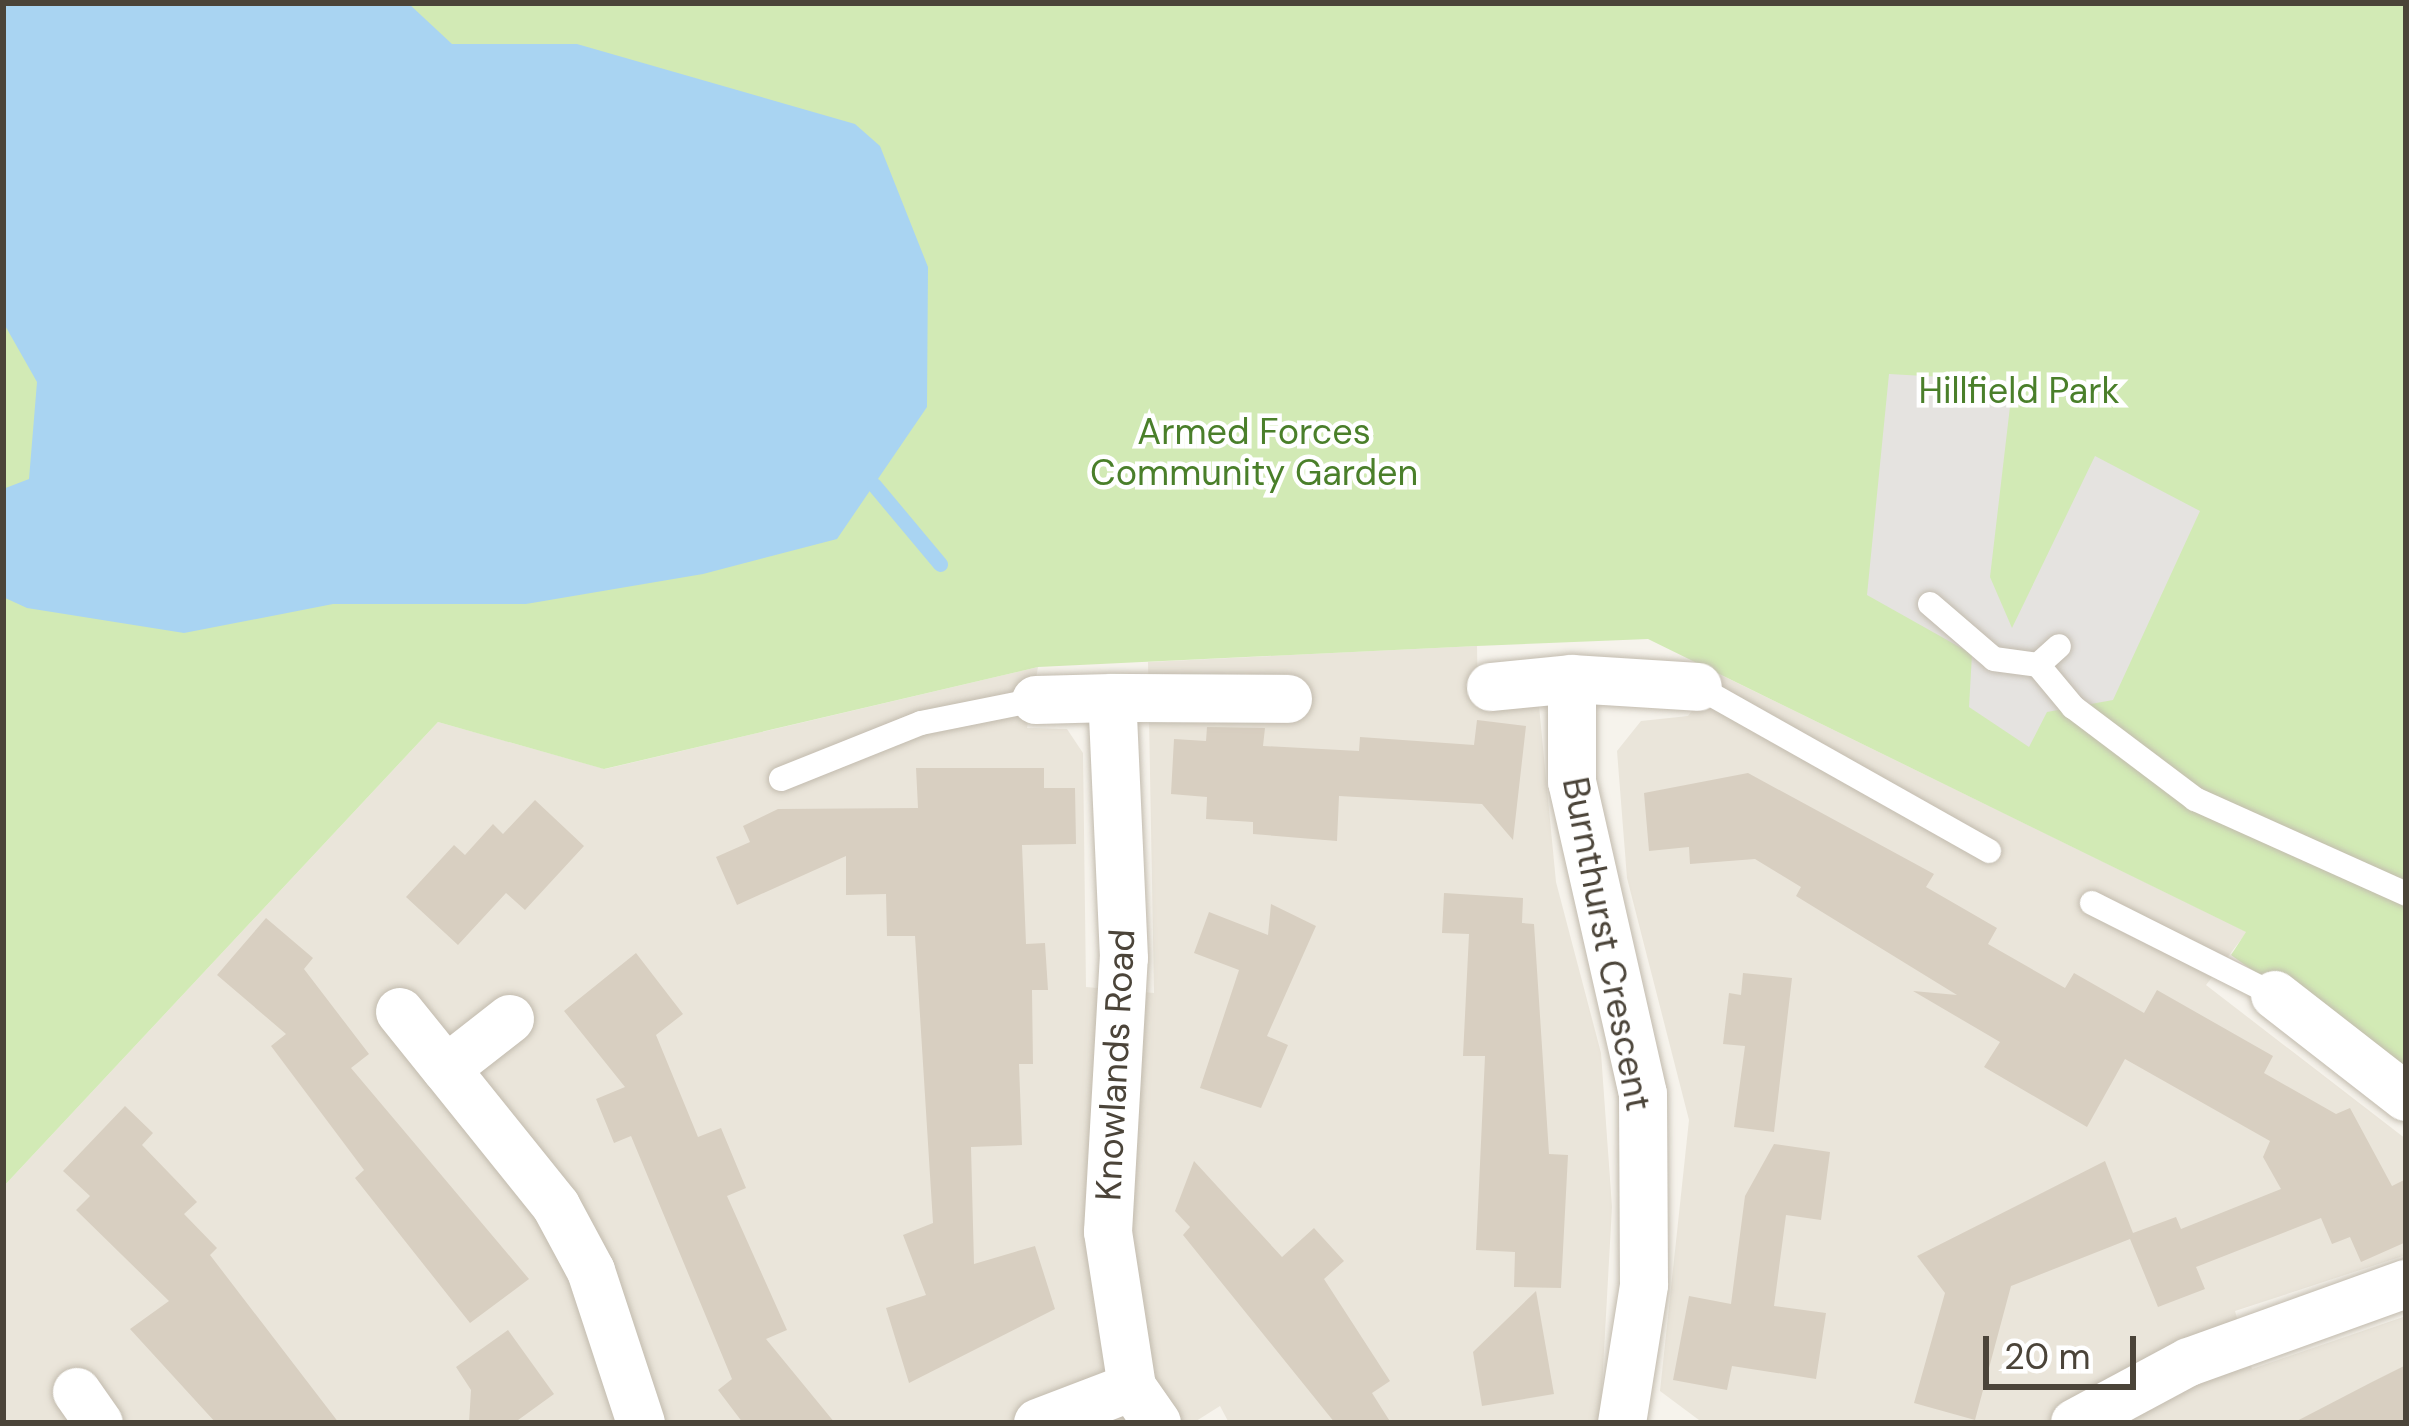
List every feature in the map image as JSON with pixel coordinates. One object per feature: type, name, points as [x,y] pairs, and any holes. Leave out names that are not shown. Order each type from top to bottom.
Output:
[{"type":"street","points":[[1491,687],[1572,679],[1698,687]]},
{"type":"street","name":"Burnthurst Crescent","points":[[1572,679],[1572,782],[1643,1094],[1644,1285],[1622,1423]]},
{"type":"street","name":"Knowlands Road","points":[[1112,698],[1124,958],[1108,1232],[1144,1405]]},
{"type":"street","points":[[1036,700],[1288,699]]},
{"type":"street","points":[[2275,995],[2406,1097]]},
{"type":"street","points":[[400,1012],[556,1206],[591,1271],[641,1423]]},
{"type":"street","points":[[446,1070],[510,1019]]},
{"type":"street","points":[[2075,1423],[2189,1362],[2406,1284]]},
{"type":"street","points":[[1038,1423],[1144,1405]]},
{"type":"lane","points":[[1930,604],[1994,659],[2038,665],[2073,707],[2195,799],[2406,894]]},
{"type":"lane","points":[[2038,665],[2059,646]]},
{"type":"lane","points":[[1698,687],[1989,850]]},
{"type":"lane","points":[[781,779],[921,723],[1036,700]]},
{"type":"lane","points":[[2092,902],[2275,995]]},
{"type":"shaded area","points":[[1889,374],[2013,381],[1990,577],[2012,628],[2095,456],[2200,511],[2113,700],[2047,712],[2029,747],[1969,707],[1972,654],[1867,595]]},
{"type":"shaded area","points":[[1477,646],[1478,704],[1539,706],[1556,882],[1601,1053],[1612,1207],[1600,1423],[1229,1423],[1220,1406],[1193,1423],[3,1423],[3,1187],[438,722],[605,769],[1038,667],[1027,728],[1067,729],[1083,753],[1086,987],[1154,993],[1148,662]]},
{"type":"shaded area","points":[[1719,674],[2247,932],[2206,985],[2406,1139],[2406,1255],[2235,1311],[2252,1369],[2406,1316],[2406,1423],[1703,1423],[1660,1391],[1689,1120],[1627,878],[1617,751],[1641,721],[1688,716]]},
{"type":"green space","name":"Hillfield Park","points":[[3,3],[2406,3],[2406,1079],[2231,955],[2246,932],[1648,639],[1477,646],[1038,667],[604,769],[438,722],[3,1187]]},
{"type":"water","points":[[3,3],[408,3],[452,44],[577,44],[855,124],[880,146],[928,267],[927,407],[837,539],[703,574],[526,604],[333,604],[184,633],[27,608],[3,597],[3,489],[29,479],[37,382],[3,322]]},
{"type":"building","points":[[1477,720],[1526,726],[1513,840],[1482,804],[1339,796],[1337,841],[1253,834],[1253,822],[1206,819],[1207,797],[1171,794],[1174,739],[1206,741],[1207,727],[1265,728],[1263,746],[1359,751],[1360,737],[1474,745]]},
{"type":"building","points":[[916,768],[1044,768],[1044,788],[1075,788],[1076,844],[1022,845],[1026,944],[1045,943],[1048,990],[1032,990],[1033,1064],[1019,1064],[1022,1145],[971,1147],[974,1264],[1035,1246],[1055,1309],[909,1383],[886,1308],[926,1295],[903,1235],[933,1223],[915,936],[887,936],[886,894],[846,895],[846,856],[737,905],[716,857],[750,842],[743,826],[778,809],[918,808]]},
{"type":"building","points":[[1748,773],[1934,874],[1926,887],[1997,928],[1988,944],[2065,988],[2074,973],[2144,1013],[2157,990],[2273,1056],[2264,1073],[2336,1114],[2350,1108],[2392,1186],[2406,1179],[2406,1242],[2361,1262],[2350,1237],[2332,1244],[2321,1218],[2196,1267],[2205,1289],[2158,1307],[2130,1239],[2011,1286],[1975,1420],[1914,1403],[1945,1293],[1917,1256],[2105,1161],[2133,1233],[2176,1217],[2181,1229],[2281,1189],[2263,1157],[2270,1141],[2125,1059],[2087,1127],[1984,1067],[2000,1042],[1913,991],[1957,995],[1796,896],[1801,887],[1755,859],[1690,864],[1689,847],[1649,851],[1644,793]]},
{"type":"building","points":[[535,800],[584,846],[525,910],[506,893],[458,945],[406,897],[454,845],[465,855],[493,824],[503,834]]},
{"type":"building","points":[[1444,893],[1523,898],[1522,923],[1534,924],[1549,1154],[1568,1155],[1561,1288],[1514,1287],[1515,1252],[1476,1250],[1485,1056],[1463,1056],[1469,934],[1442,933]]},
{"type":"building","points":[[1271,904],[1316,926],[1267,1036],[1288,1045],[1261,1108],[1200,1088],[1239,970],[1194,953],[1209,912],[1268,935]]},
{"type":"building","points":[[266,918],[313,958],[304,969],[369,1054],[351,1068],[529,1279],[470,1323],[355,1178],[364,1170],[271,1046],[286,1034],[217,975]]},
{"type":"building","points":[[636,953],[683,1014],[656,1035],[698,1137],[721,1128],[746,1188],[727,1196],[787,1330],[766,1339],[835,1423],[743,1423],[718,1390],[732,1379],[631,1136],[614,1143],[596,1099],[625,1087],[564,1011]]},
{"type":"building","points":[[1743,973],[1792,978],[1774,1132],[1734,1127],[1745,1046],[1723,1044],[1729,993],[1741,995]]},
{"type":"building","points":[[125,1106],[153,1133],[142,1145],[197,1202],[184,1214],[217,1248],[210,1255],[339,1423],[216,1423],[130,1329],[169,1301],[76,1210],[90,1196],[63,1171]]},
{"type":"building","points":[[1774,1144],[1830,1152],[1821,1220],[1786,1215],[1774,1306],[1826,1313],[1816,1379],[1732,1366],[1727,1390],[1673,1380],[1689,1296],[1731,1304],[1745,1196]]},
{"type":"building","points":[[1194,1161],[1282,1257],[1314,1228],[1344,1261],[1324,1279],[1390,1381],[1372,1393],[1391,1423],[1335,1423],[1183,1235],[1190,1227],[1175,1211]]},
{"type":"building","points":[[1536,1291],[1554,1394],[1482,1406],[1473,1352]]},
{"type":"building","points":[[508,1330],[554,1394],[514,1423],[469,1423],[471,1390],[456,1367]]},
{"type":"building","points":[[2406,1365],[2406,1423],[2293,1423],[2372,1382]]},
{"type":"waterway","points":[[874,485],[940,564]]},
{"type":"park label","name":"Armed Forces Community Garden","points":[[1254,452]]}]
